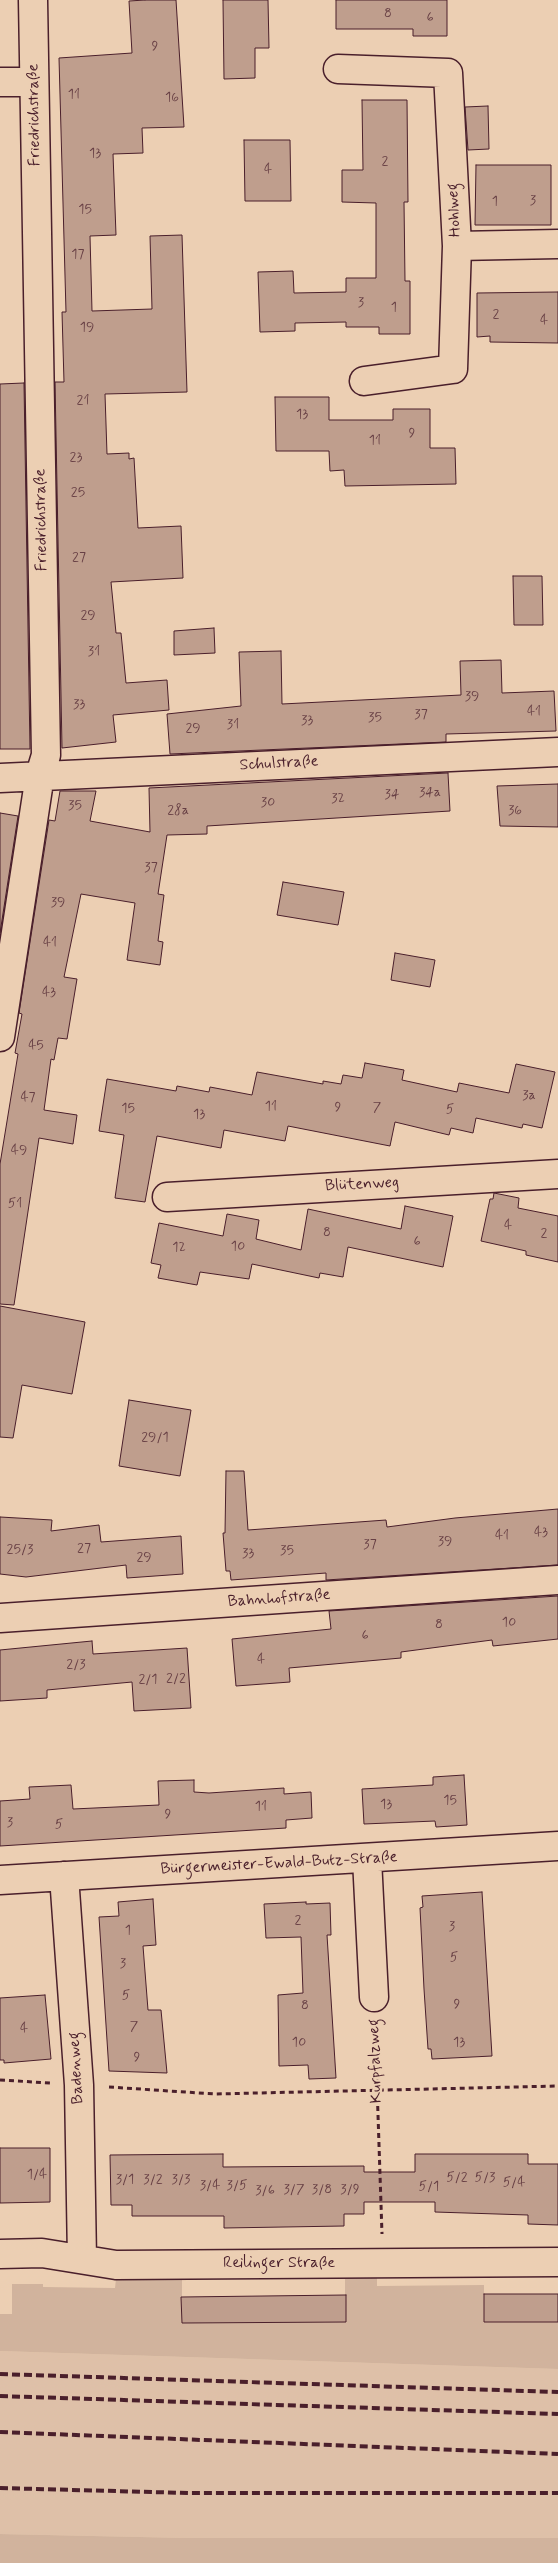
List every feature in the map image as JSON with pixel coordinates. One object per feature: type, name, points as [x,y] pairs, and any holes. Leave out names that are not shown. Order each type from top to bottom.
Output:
[{"type":"street","name":"Friedrichstraße","points":[[0,1037],[40,775],[46,755],[33,0]]},
{"type":"street","name":"Hohlweg","points":[[338,69],[448,73],[457,246],[453,369],[364,381]]},
{"type":"street","points":[[0,82],[34,82]]},
{"type":"street","points":[[457,246],[558,244]]},
{"type":"street","name":"Schulstraße","points":[[0,778],[558,752]]},
{"type":"street","name":"Blütenweg","points":[[167,1197],[558,1174]]},
{"type":"street","name":"Bahnhofstraße","points":[[0,1618],[558,1580]]},
{"type":"street","name":"Bürgermeister-Ewald-Butz-Straße","points":[[0,1880],[558,1846]]},
{"type":"street","name":"Kurpfalzweg","points":[[367,1859],[374,1997]]},
{"type":"street","name":"Badenweg","points":[[64,1876],[79,2085],[82,2259]]},
{"type":"street","name":"Reilinger Straße","points":[[0,2254],[42,2253],[116,2265],[558,2262]]},
{"type":"path","name":"Kurpfalzweg","points":[[374,1997],[383,2264]]},
{"type":"path","points":[[0,2080],[216,2094],[558,2086]]},
{"type":"shaded area","points":[[377,2276],[377,2286],[484,2285],[484,2322],[558,2322],[558,2369],[0,2351],[0,2314],[12,2314],[12,2284],[43,2284],[43,2287],[115,2288],[116,2279],[182,2279],[182,2323],[345,2322],[345,2277]]},
{"type":"shaded area","points":[[0,2351],[558,2369],[558,2538],[186,2538],[0,2534]]},
{"type":"shaded area","points":[[0,2534],[186,2538],[558,2538],[558,2563],[0,2563]]},
{"type":"building","points":[[176,0],[184,127],[142,128],[143,153],[113,154],[116,235],[90,236],[92,311],[152,309],[150,236],[182,235],[187,392],[105,394],[107,454],[129,453],[129,459],[134,458],[138,528],[181,526],[183,578],[111,582],[116,633],[121,633],[126,683],[167,680],[169,710],[113,715],[116,742],[62,748],[55,382],[64,382],[62,312],[66,312],[59,58],[132,53],[129,1]]},
{"type":"building","points":[[223,0],[268,0],[269,48],[255,48],[255,78],[224,79]]},
{"type":"building","points":[[336,0],[447,0],[447,36],[413,36],[413,29],[336,29]]},
{"type":"building","points":[[362,100],[407,100],[408,202],[404,202],[405,281],[410,281],[410,334],[379,334],[379,327],[346,327],[346,322],[295,323],[295,331],[260,332],[258,272],[293,271],[294,293],[346,292],[346,278],[376,278],[376,203],[342,202],[342,170],[363,170]]},
{"type":"building","points":[[488,106],[489,149],[468,150],[465,107]]},
{"type":"building","points":[[244,140],[290,140],[291,201],[245,201]]},
{"type":"building","points":[[476,165],[551,165],[551,225],[475,225]]},
{"type":"building","points":[[558,292],[558,343],[490,342],[490,336],[477,337],[477,293]]},
{"type":"building","points":[[24,383],[30,749],[0,749],[0,384]]},
{"type":"building","points":[[275,397],[329,397],[329,420],[393,420],[393,409],[430,409],[430,448],[455,448],[456,484],[345,486],[344,470],[330,471],[329,451],[276,451]]},
{"type":"building","points":[[513,576],[542,576],[543,625],[514,625]]},
{"type":"building","points":[[214,628],[215,653],[174,655],[174,631]]},
{"type":"building","points":[[281,651],[282,704],[461,695],[460,661],[501,660],[502,693],[554,691],[556,731],[446,734],[446,742],[170,754],[167,714],[241,706],[239,652]]},
{"type":"building","points":[[448,773],[450,811],[207,826],[207,834],[167,835],[158,894],[164,895],[158,941],[163,942],[160,965],[127,960],[135,903],[81,894],[64,977],[77,979],[67,1039],[58,1038],[54,1060],[51,1059],[44,1110],[77,1115],[73,1144],[39,1138],[14,1305],[0,1304],[0,1164],[18,1054],[15,1053],[22,1014],[19,1013],[49,820],[55,821],[60,791],[96,791],[90,821],[150,832],[149,788]]},
{"type":"building","points":[[558,784],[558,827],[500,826],[497,786]]},
{"type":"building","points":[[0,813],[18,816],[0,933]]},
{"type":"building","points":[[283,882],[344,892],[338,925],[277,915]]},
{"type":"building","points":[[395,953],[435,960],[430,987],[391,980]]},
{"type":"building","points":[[365,1063],[404,1070],[402,1080],[457,1092],[459,1083],[509,1093],[516,1064],[555,1072],[542,1128],[523,1124],[522,1128],[476,1118],[473,1133],[451,1128],[449,1135],[395,1122],[390,1146],[288,1126],[285,1141],[224,1130],[221,1148],[157,1136],[145,1202],[115,1198],[124,1135],[99,1131],[107,1079],[176,1091],[177,1086],[209,1092],[210,1087],[252,1095],[257,1072],[323,1084],[323,1081],[341,1084],[343,1075],[362,1078]]},
{"type":"building","points":[[494,1193],[519,1198],[518,1208],[558,1216],[558,1262],[526,1255],[526,1251],[481,1241],[490,1199],[493,1199]]},
{"type":"building","points":[[405,1206],[453,1216],[443,1267],[348,1247],[343,1277],[320,1273],[319,1278],[252,1264],[249,1279],[200,1272],[197,1285],[158,1278],[161,1265],[151,1263],[159,1223],[223,1236],[227,1214],[259,1220],[256,1239],[301,1250],[308,1209],[401,1229]]},
{"type":"building","points":[[0,1306],[85,1322],[72,1394],[22,1385],[13,1438],[0,1437]]},
{"type":"building","points":[[129,1400],[191,1410],[180,1476],[119,1466]]},
{"type":"building","points":[[226,1471],[244,1471],[248,1530],[386,1520],[387,1527],[455,1518],[558,1509],[558,1565],[326,1580],[326,1573],[231,1580],[230,1571],[226,1571],[223,1533],[225,1533]]},
{"type":"building","points":[[0,1517],[52,1520],[51,1531],[99,1525],[101,1542],[181,1536],[183,1574],[127,1578],[126,1565],[26,1577],[0,1574]]},
{"type":"building","points":[[558,1596],[558,1639],[493,1646],[492,1640],[401,1652],[401,1658],[289,1668],[290,1682],[236,1686],[232,1639],[331,1629],[329,1611]]},
{"type":"building","points":[[92,1641],[93,1654],[187,1648],[191,1708],[134,1711],[132,1682],[47,1690],[47,1698],[0,1701],[0,1650]]},
{"type":"building","points":[[464,1775],[467,1825],[436,1827],[435,1821],[364,1824],[362,1789],[433,1785],[433,1777]]},
{"type":"building","points":[[194,1780],[194,1792],[209,1793],[284,1788],[284,1794],[311,1792],[312,1818],[286,1820],[286,1828],[0,1846],[0,1801],[30,1799],[29,1787],[71,1785],[73,1809],[159,1805],[158,1781]]},
{"type":"building","points":[[482,1892],[492,2056],[432,2059],[431,2049],[428,2049],[424,1989],[420,1908],[423,1907],[422,1896]]},
{"type":"building","points":[[153,1899],[156,1945],[143,1946],[148,2010],[161,2010],[167,2073],[109,2071],[99,1917],[119,1916],[118,1902]]},
{"type":"building","points":[[306,1902],[306,1904],[330,1903],[331,1935],[327,1935],[336,2078],[309,2079],[308,2065],[279,2066],[278,1995],[303,1993],[301,1937],[266,1938],[264,1904]]},
{"type":"building","points":[[45,1995],[51,2059],[4,2063],[4,2060],[0,2060],[0,1998]]},
{"type":"building","points":[[0,2148],[50,2148],[50,2202],[0,2203]]},
{"type":"building","points":[[223,2154],[223,2167],[364,2166],[364,2172],[415,2172],[415,2154],[528,2154],[528,2164],[558,2164],[558,2225],[528,2224],[528,2215],[435,2212],[435,2202],[364,2202],[364,2214],[344,2214],[344,2226],[224,2228],[224,2216],[132,2216],[132,2205],[111,2205],[110,2155]]},
{"type":"building","points":[[484,2294],[558,2294],[558,2322],[484,2322]]},
{"type":"building","points":[[346,2295],[346,2322],[182,2323],[181,2297]]},
{"type":"railway","points":[[0,2374],[558,2392]]},
{"type":"railway","points":[[0,2396],[558,2414]]},
{"type":"railway","points":[[0,2432],[558,2454]]},
{"type":"railway","points":[[0,2488],[188,2493],[558,2493]]}]
